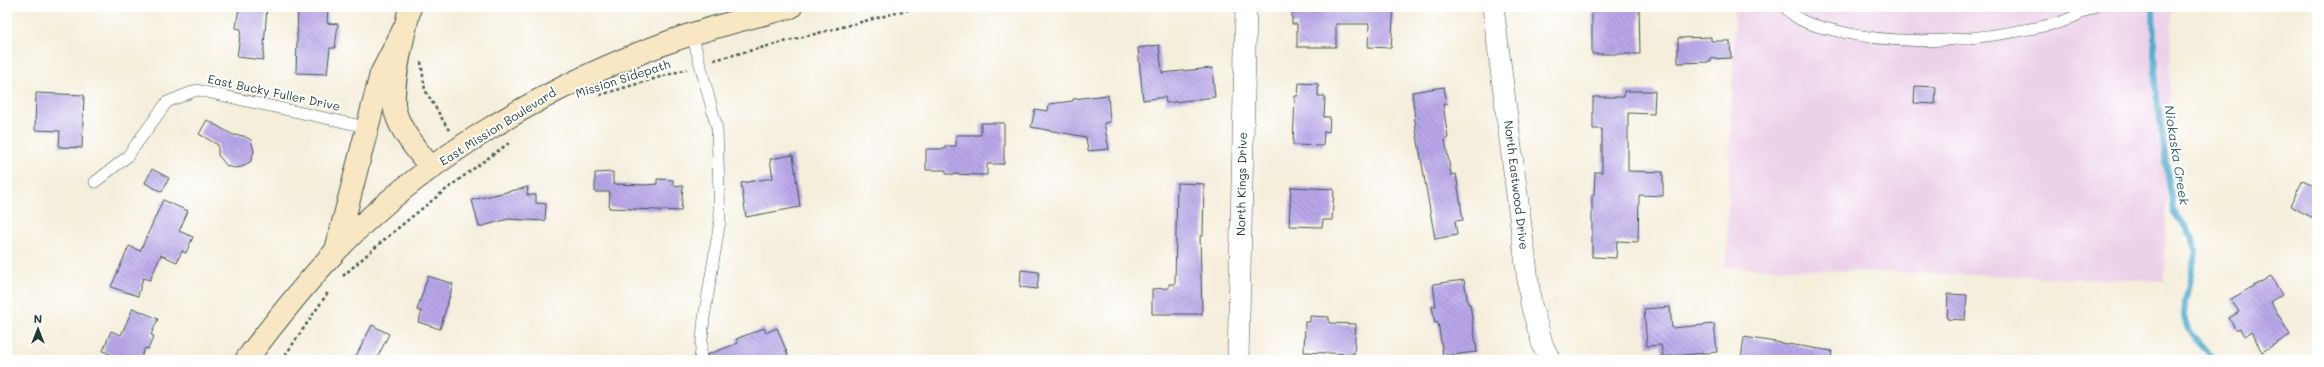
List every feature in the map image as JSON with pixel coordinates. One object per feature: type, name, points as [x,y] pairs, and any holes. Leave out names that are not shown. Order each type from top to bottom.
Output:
[{"type":"main road","name":"East Mission Boulevard","points":[[246,360],[299,291],[336,250],[382,208],[431,168],[514,114],[565,86],[616,62],[692,34],[791,7]]},
{"type":"main road","points":[[336,250],[366,126],[381,74],[408,16]]},
{"type":"main road","points":[[408,16],[394,94],[395,112],[404,132],[431,168]]},
{"type":"street","name":"North Kings Drive","points":[[1238,360],[1246,7]]},
{"type":"street","name":"North Eastwood Drive","points":[[1493,7],[1531,304],[1543,346],[1550,360]]},
{"type":"lane","points":[[1785,7],[1807,24],[1855,36],[1904,41],[1964,40],[2059,22],[2094,7]]},
{"type":"lane","points":[[692,34],[717,128],[720,221],[704,318],[700,360]]},
{"type":"lane","name":"East Bucky Fuller Drive","points":[[94,182],[127,157],[167,102],[197,90],[366,126]]},
{"type":"path","name":"Mission Sidepath","points":[[594,97],[700,64],[919,7]]},
{"type":"path","points":[[421,60],[421,74],[425,90],[450,132]]},
{"type":"path","points":[[339,280],[397,226],[510,142]]},
{"type":"path","points":[[282,360],[307,326],[333,286]]},
{"type":"shaded area","points":[[1735,7],[2172,7],[2164,281],[1726,267]]},
{"type":"building","points":[[239,7],[267,7],[263,60],[237,57],[241,29],[236,28]]},
{"type":"building","points":[[298,7],[328,7],[327,23],[338,24],[335,48],[330,48],[327,74],[296,73]]},
{"type":"building","points":[[1292,7],[1394,7],[1391,48],[1368,47],[1369,24],[1336,24],[1336,47],[1297,47],[1297,24],[1292,24]]},
{"type":"building","points":[[1592,7],[1639,7],[1640,54],[1592,54]]},
{"type":"building","points":[[1711,37],[1711,41],[1730,41],[1731,58],[1711,59],[1711,62],[1678,63],[1678,38]]},
{"type":"building","points":[[1159,45],[1162,73],[1212,68],[1215,97],[1166,103],[1165,97],[1143,100],[1138,48]]},
{"type":"building","points":[[1299,83],[1318,84],[1318,96],[1325,96],[1324,117],[1330,117],[1329,132],[1324,131],[1323,146],[1293,145],[1295,96],[1298,96]]},
{"type":"building","points":[[1915,86],[1936,87],[1935,104],[1914,103]]},
{"type":"building","points":[[1444,87],[1447,104],[1443,104],[1448,138],[1445,139],[1451,175],[1456,174],[1463,220],[1455,221],[1457,235],[1435,239],[1416,130],[1412,92]]},
{"type":"building","points":[[1624,91],[1655,91],[1654,114],[1628,113],[1628,171],[1663,172],[1663,196],[1639,195],[1638,242],[1617,241],[1616,258],[1592,257],[1592,195],[1594,195],[1595,172],[1602,172],[1602,129],[1593,129],[1593,97],[1624,97]]},
{"type":"building","points":[[36,93],[84,95],[82,148],[59,147],[60,131],[35,130]]},
{"type":"building","points":[[1108,95],[1110,122],[1104,123],[1109,149],[1088,151],[1086,137],[1031,127],[1035,109],[1048,111],[1049,104],[1073,101],[1073,99]]},
{"type":"building","points":[[207,120],[233,135],[244,136],[251,140],[254,151],[251,161],[242,167],[235,168],[227,166],[218,155],[218,145],[199,134]]},
{"type":"building","points":[[981,123],[1004,123],[1004,164],[987,164],[987,175],[946,174],[946,170],[926,170],[926,149],[945,149],[945,146],[956,146],[956,135],[981,135]]},
{"type":"building","points":[[793,155],[800,207],[746,217],[741,183],[773,178],[770,159]]},
{"type":"building","points":[[152,169],[169,178],[162,192],[145,183]]},
{"type":"building","points":[[613,172],[613,184],[647,185],[657,184],[657,179],[673,180],[673,185],[683,186],[681,211],[609,208],[610,192],[595,192],[595,173]]},
{"type":"building","points":[[2303,180],[2317,187],[2317,220],[2290,206]]},
{"type":"building","points":[[1177,183],[1204,184],[1203,236],[1200,236],[1202,314],[1152,314],[1152,289],[1169,288],[1169,284],[1175,284]]},
{"type":"building","points":[[528,187],[527,195],[536,195],[536,203],[546,204],[545,221],[508,219],[479,227],[472,200]]},
{"type":"building","points":[[1291,187],[1334,189],[1332,220],[1323,220],[1322,227],[1289,226]]},
{"type":"building","points":[[163,200],[188,211],[179,231],[193,237],[186,253],[182,251],[177,262],[161,255],[150,280],[143,278],[138,296],[111,287],[129,246],[140,251]]},
{"type":"building","points":[[1021,270],[1039,272],[1037,289],[1020,287]]},
{"type":"building","points":[[428,276],[453,284],[440,329],[418,322],[422,312],[417,310]]},
{"type":"building","points":[[2271,276],[2282,295],[2271,302],[2290,335],[2262,352],[2251,332],[2244,336],[2240,329],[2236,331],[2229,318],[2239,312],[2231,299]]},
{"type":"building","points":[[1464,280],[1468,304],[1470,304],[1477,352],[1443,356],[1438,322],[1435,323],[1432,306],[1436,306],[1433,284]]},
{"type":"building","points":[[1948,294],[1967,295],[1965,320],[1947,319]]},
{"type":"building","points":[[1670,307],[1672,328],[1714,324],[1717,352],[1663,357],[1661,345],[1647,346],[1644,309]]},
{"type":"building","points":[[133,308],[158,319],[151,335],[154,336],[148,349],[145,348],[140,360],[110,360],[112,355],[103,351],[111,331],[121,335]]},
{"type":"building","points":[[1310,316],[1329,317],[1329,323],[1356,324],[1354,354],[1304,352],[1305,322],[1310,322]]},
{"type":"building","points":[[372,325],[389,334],[376,360],[354,360]]},
{"type":"building","points":[[764,328],[766,333],[777,328],[788,355],[775,360],[707,360],[707,355],[738,343],[736,339]]},
{"type":"building","points":[[1744,337],[1832,351],[1831,360],[1741,360]]},
{"type":"waterway","name":"Niokaska Creek","points":[[2153,7],[2155,85],[2173,211],[2192,236],[2196,251],[2185,302],[2184,316],[2188,329],[2215,360]]}]
